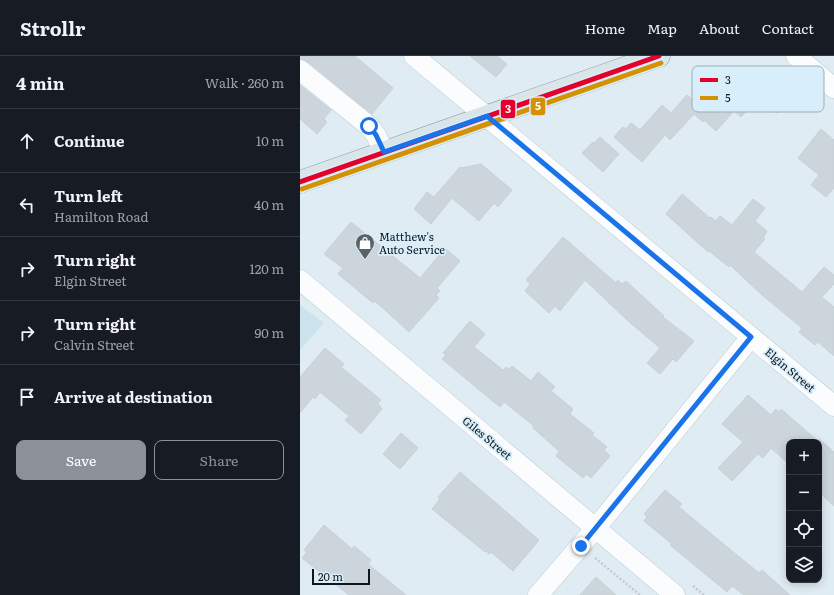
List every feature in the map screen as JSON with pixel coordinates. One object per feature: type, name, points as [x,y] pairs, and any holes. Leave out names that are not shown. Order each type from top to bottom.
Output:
[{"type":"main road","points":[[300,182],[659,56]]},
{"type":"street","name":"Elgin Street","points":[[414,56],[834,406]]},
{"type":"street","points":[[796,56],[808,66]]},
{"type":"street","points":[[300,70],[369,126],[376,135],[384,152]]},
{"type":"street","points":[[824,80],[834,88]]},
{"type":"street","name":"Giles Street","points":[[300,280],[674,595]]},
{"type":"street","points":[[538,595],[595,529],[751,337]]},
{"type":"path","points":[[592,555],[640,595]]},
{"type":"shaded area","points":[[300,305],[324,323],[300,350]]},
{"type":"building","points":[[300,56],[355,56],[393,88],[372,114],[307,61],[300,59]]},
{"type":"building","points":[[470,56],[497,56],[507,64],[496,77]]},
{"type":"building","points":[[300,85],[331,110],[324,119],[327,122],[317,134],[300,119]]},
{"type":"building","points":[[687,95],[692,99],[692,112],[733,112],[716,131],[704,120],[703,122],[694,114],[670,140],[665,135],[642,162],[614,137],[623,127],[626,129],[631,123],[640,130],[662,105],[671,113]]},
{"type":"building","points":[[735,112],[745,112],[741,117]]},
{"type":"building","points":[[821,129],[834,140],[834,188],[826,197],[811,185],[819,175],[798,158]]},
{"type":"building","points":[[600,137],[619,154],[603,172],[582,153]]},
{"type":"building","points":[[481,164],[512,190],[498,207],[494,203],[479,221],[452,198],[431,224],[414,209],[427,192],[434,197],[460,167]]},
{"type":"building","points":[[682,194],[710,218],[711,217],[716,221],[720,216],[732,225],[753,199],[765,208],[755,221],[767,231],[763,238],[765,239],[754,252],[802,292],[824,267],[834,275],[834,284],[822,297],[834,307],[834,356],[818,342],[815,345],[799,332],[802,328],[762,295],[730,265],[729,267],[709,251],[708,252],[666,214]]},
{"type":"building","points":[[351,222],[420,278],[445,248],[460,261],[437,288],[440,291],[436,295],[439,298],[409,332],[375,301],[373,303],[338,274],[343,268],[324,254]]},
{"type":"building","points":[[563,237],[616,283],[618,280],[622,284],[626,281],[664,316],[663,317],[694,341],[676,362],[673,359],[660,374],[647,363],[660,348],[627,320],[585,280],[560,311],[555,306],[549,313],[525,291],[530,284],[526,280]]},
{"type":"building","points":[[470,321],[485,334],[474,347],[503,370],[506,367],[509,369],[512,366],[531,381],[538,372],[555,387],[551,391],[573,409],[570,414],[594,433],[592,435],[607,447],[604,450],[610,456],[591,478],[586,474],[583,478],[556,456],[559,451],[533,428],[534,426],[504,402],[500,407],[442,359],[446,355],[443,353]]},
{"type":"building","points":[[325,348],[344,364],[341,367],[381,400],[378,403],[382,409],[361,434],[345,420],[349,416],[320,392],[315,399],[313,397],[300,413],[300,377]]},
{"type":"building","points":[[748,395],[771,415],[776,409],[779,412],[781,409],[816,439],[786,439],[786,461],[771,448],[763,458],[758,454],[732,481],[718,468],[743,442],[722,424]]},
{"type":"building","points":[[401,433],[418,448],[400,469],[383,454]]},
{"type":"building","points":[[822,442],[834,452],[834,506],[822,495]]},
{"type":"building","points":[[460,472],[539,540],[513,571],[491,552],[489,554],[486,551],[485,552],[432,509],[440,499],[438,497]]},
{"type":"building","points":[[665,490],[682,504],[679,507],[759,573],[762,570],[790,595],[744,595],[732,586],[727,592],[670,545],[672,544],[644,521],[647,517],[644,514]]},
{"type":"building","points":[[324,525],[352,549],[354,546],[371,560],[368,564],[406,595],[349,595],[302,558],[307,552],[304,550]]},
{"type":"building","points":[[596,577],[616,595],[580,595]]},
{"type":"transit line","name":"3","points":[[300,182],[659,56]]},
{"type":"transit line","name":"5","points":[[302,189],[661,63]]},
{"type":"place","name":"Matthew's Auto Service","points":[[365,260]]},
{"type":"route","points":[[369,126],[376,135],[384,152],[487,116],[751,337],[581,546]]}]
